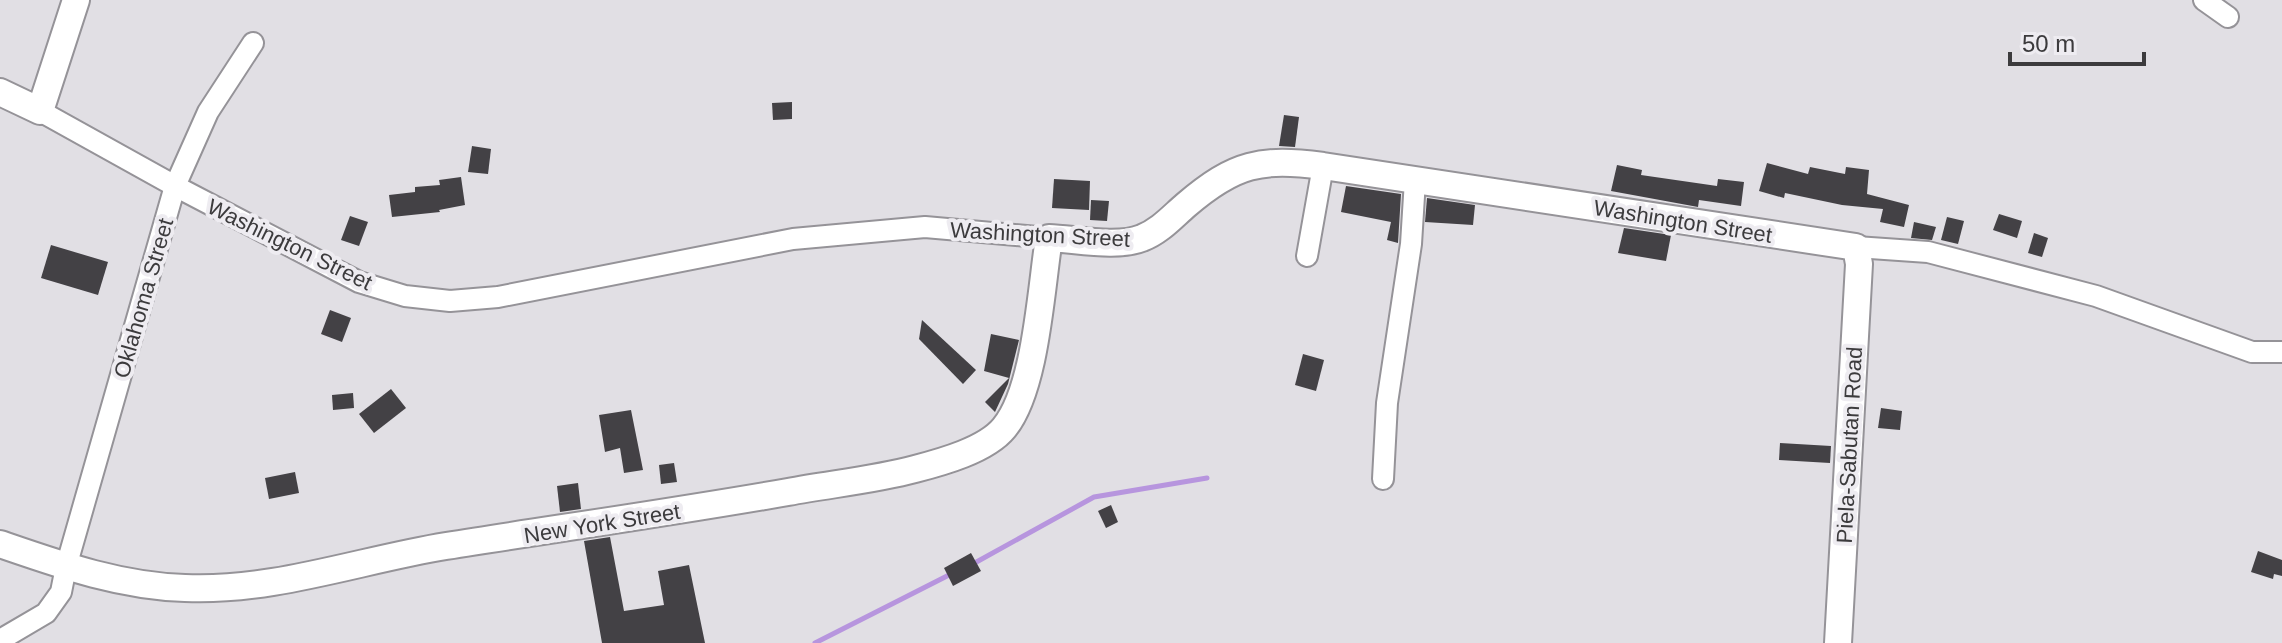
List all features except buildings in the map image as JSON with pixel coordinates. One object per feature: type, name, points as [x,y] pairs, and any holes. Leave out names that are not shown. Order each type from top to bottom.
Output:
[{"type":"street","points":[[40,111],[76,0]]},
{"type":"street","points":[[2204,0],[2228,17]]},
{"type":"street","name":"Oklahoma Street","points":[[0,640],[46,613],[61,592],[175,186],[208,112],[253,43]]},
{"type":"street","name":"Washington Street","points":[[0,92],[359,282],[405,296],[450,301],[498,297],[793,239],[925,227],[1118,242],[1139,239],[1159,229],[1212,184],[1239,169],[1272,161],[1323,166],[1856,247],[1928,252],[2096,296],[2252,352],[2282,352]]},
{"type":"street","points":[[1307,256],[1323,166]]},
{"type":"street","points":[[1383,479],[1387,403],[1411,244],[1415,180]]},
{"type":"street","name":"New York Street","points":[[0,544],[66,567],[126,583],[187,588],[254,585],[444,546],[657,515],[914,469],[971,451],[1003,429],[1023,393],[1049,238]]},
{"type":"street","name":"Piela-Sabutan Road","points":[[1838,643],[1859,264],[1856,247]]},
{"type":"waterway","points":[[971,565],[1094,497],[1207,478]]},
{"type":"waterway","points":[[815,643],[951,574]]}]
